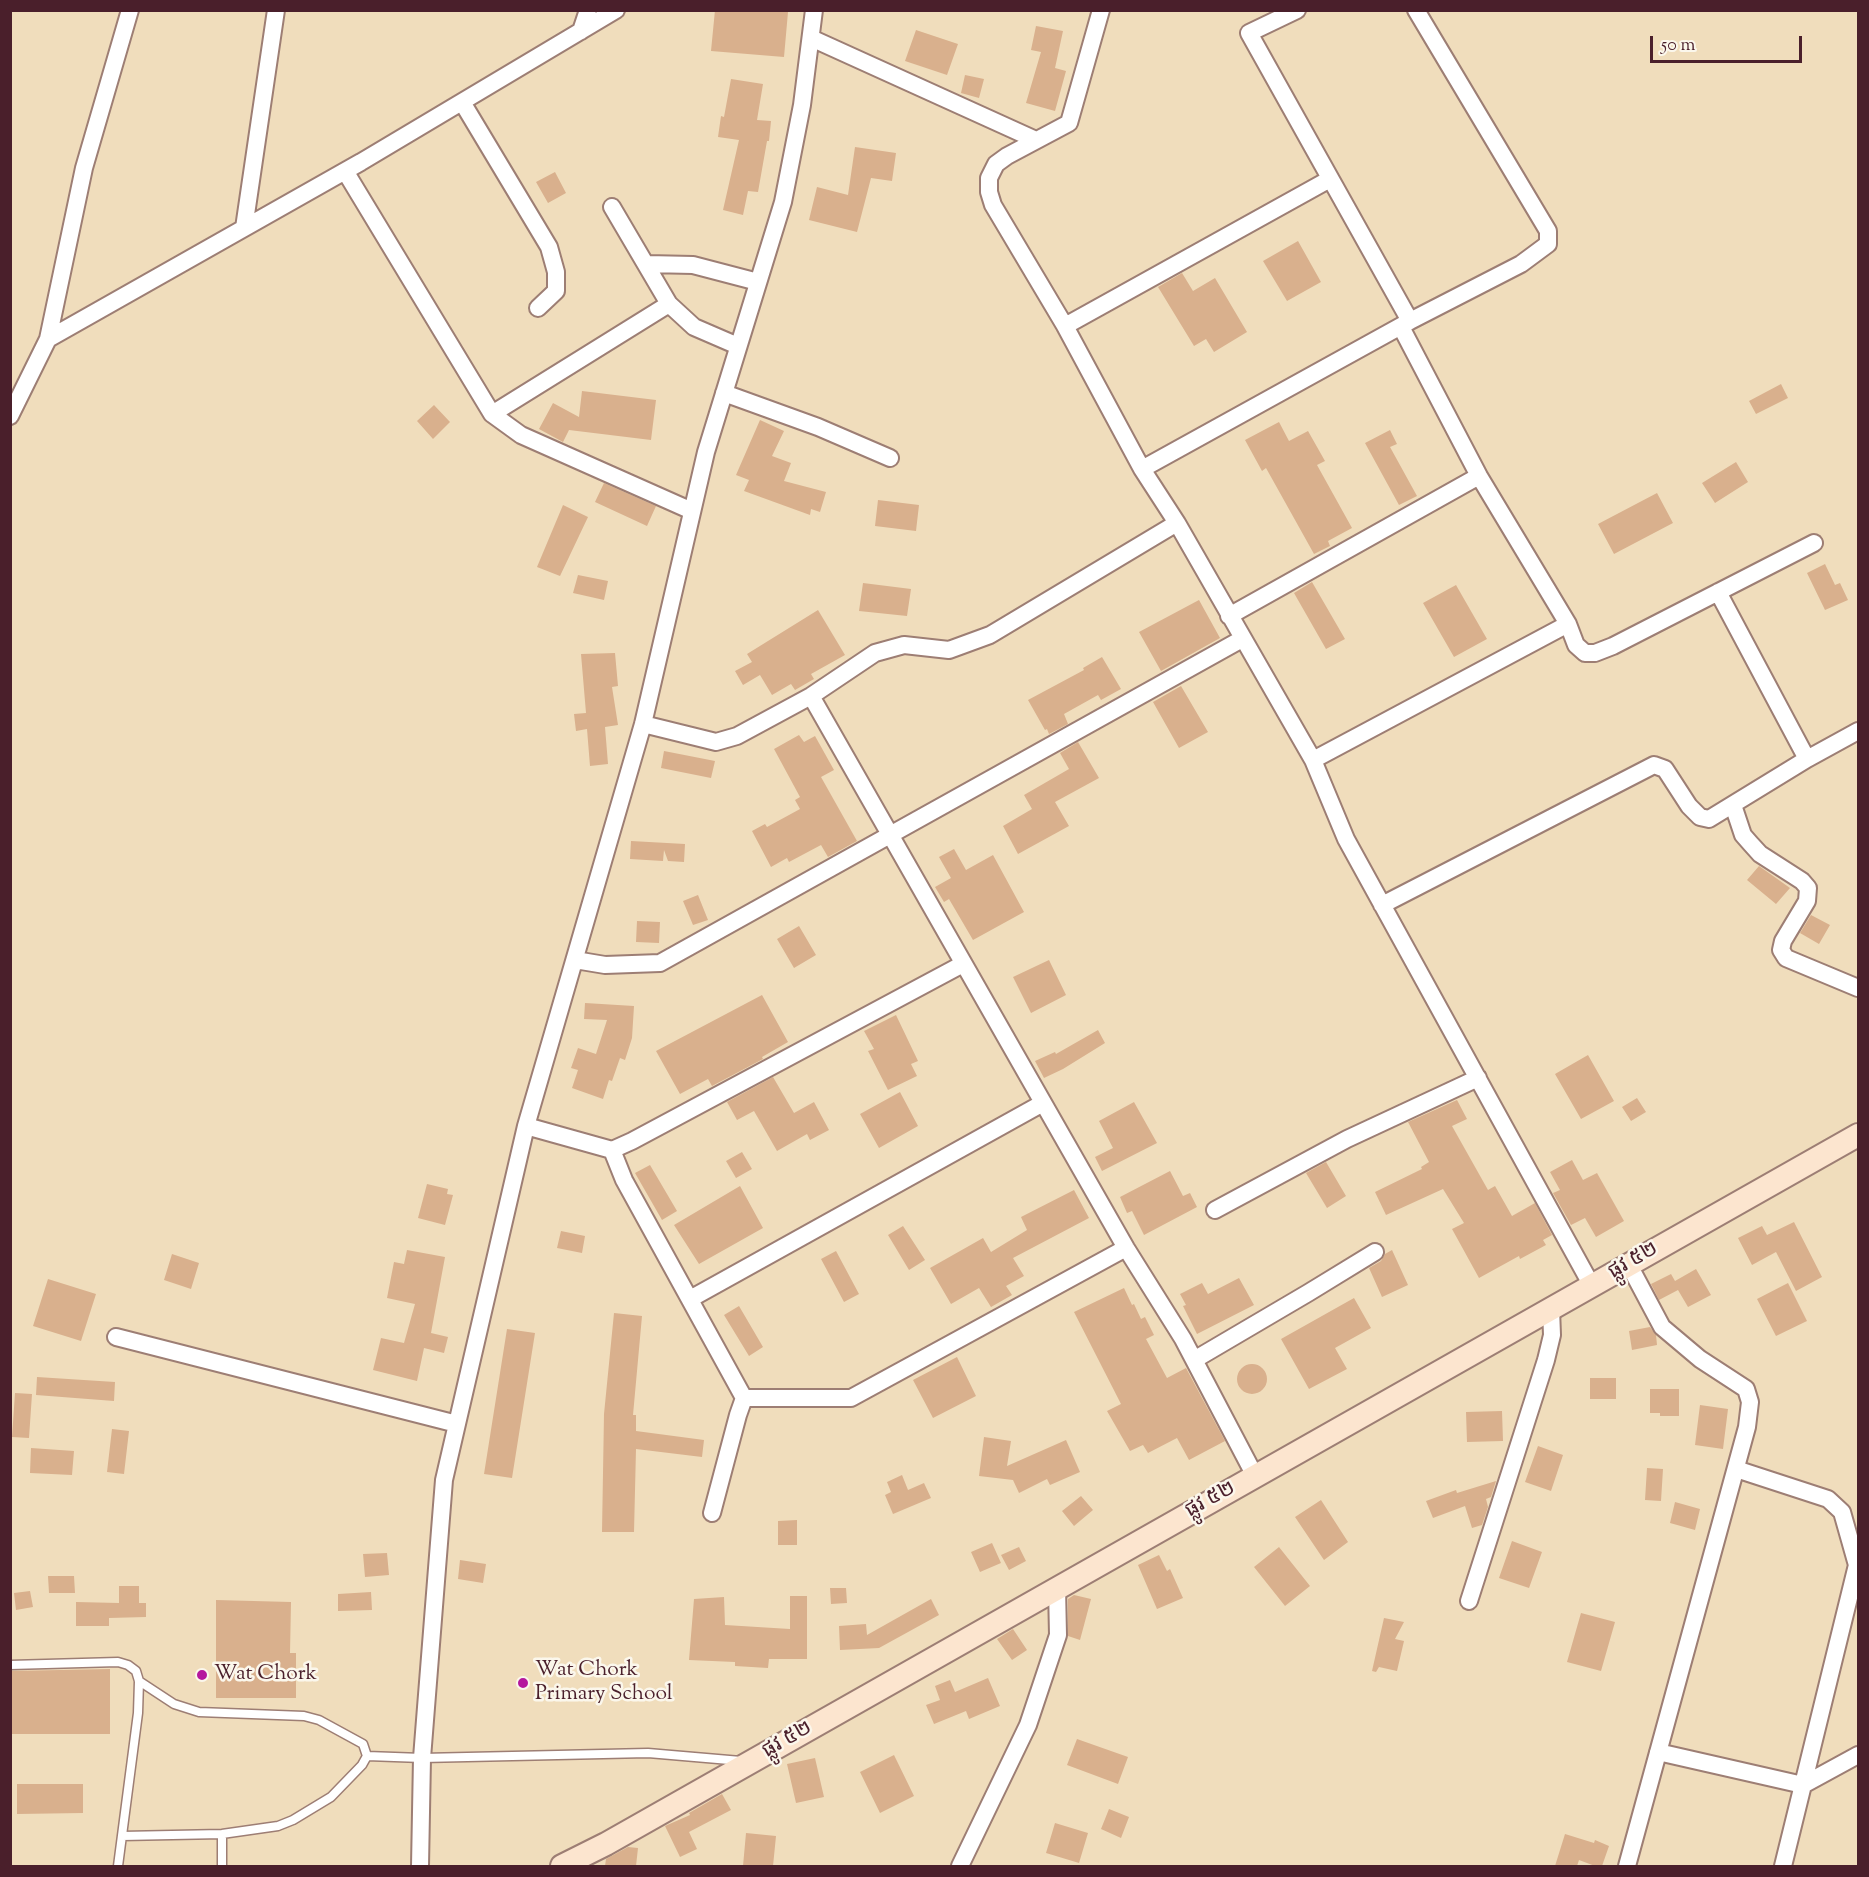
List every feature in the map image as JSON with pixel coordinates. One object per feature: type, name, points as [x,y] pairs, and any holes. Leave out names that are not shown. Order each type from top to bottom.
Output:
[{"type":"street","points":[[10,416],[48,339],[84,168],[130,10]]},
{"type":"street","points":[[244,228],[276,10]]},
{"type":"street","points":[[581,31],[588,10]]},
{"type":"street","points":[[48,339],[345,171],[616,10]]},
{"type":"street","points":[[420,1866],[422,1758],[444,1480],[526,1126],[643,724],[706,452],[783,202],[802,105],[814,10]]},
{"type":"street","points":[[1101,10],[1069,123],[996,164],[988,178],[988,192],[993,205],[1065,326],[1142,469],[1177,523],[1313,760],[1346,839],[1592,1286]]},
{"type":"street","points":[[1297,10],[1249,33],[1330,179],[1406,324],[1479,476],[1568,624],[1576,645],[1585,653],[1613,645],[1814,543]]},
{"type":"street","points":[[1142,469],[1406,324],[1521,264],[1548,244],[1548,231],[1416,10]]},
{"type":"street","points":[[811,38],[1036,140]]},
{"type":"street","points":[[462,102],[549,247],[556,272],[556,291],[538,308]]},
{"type":"street","points":[[345,171],[492,414],[521,435],[692,511]]},
{"type":"street","points":[[1065,326],[1330,179]]},
{"type":"street","points":[[612,207],[669,304],[694,327],[738,346]]},
{"type":"street","points":[[646,264],[693,265],[758,282]]},
{"type":"street","points":[[492,414],[669,304]]},
{"type":"street","points":[[724,393],[890,458]]},
{"type":"street","points":[[1229,616],[1479,476]]},
{"type":"street","points":[[643,724],[716,742],[736,736],[811,696],[874,653],[904,645],[949,650],[990,635],[1177,523]]},
{"type":"street","points":[[1719,592],[1807,759]]},
{"type":"street","points":[[1313,760],[1568,624]]},
{"type":"street","points":[[574,960],[605,965],[660,963],[1242,639]]},
{"type":"street","points":[[811,696],[1125,1248],[1183,1339],[1255,1476]]},
{"type":"street","points":[[1382,905],[1654,765],[1665,769],[1689,806],[1700,817],[1709,819],[1858,730]]},
{"type":"street","points":[[1733,805],[1743,835],[1750,843],[1760,854],[1802,881],[1808,888],[1807,901],[1783,941],[1780,951],[1786,958],[1858,988]]},
{"type":"street","points":[[526,1126],[612,1150],[963,964]]},
{"type":"street","points":[[1215,1210],[1347,1139],[1478,1078]]},
{"type":"street","points":[[690,1299],[1043,1103]]},
{"type":"street","name":"ផ្លូវ ៥២","points":[[562,1866],[606,1844],[1858,1135]]},
{"type":"street","points":[[612,1150],[624,1180],[744,1398],[712,1514]]},
{"type":"street","points":[[744,1398],[851,1398],[1125,1248]]},
{"type":"street","points":[[1194,1360],[1374,1252]]},
{"type":"street","points":[[1627,1866],[1736,1469],[1747,1427],[1750,1402],[1746,1389],[1700,1359],[1662,1327],[1629,1264]]},
{"type":"street","points":[[1469,1601],[1546,1360],[1552,1335],[1551,1309]]},
{"type":"street","points":[[116,1337],[457,1424]]},
{"type":"street","points":[[1736,1469],[1828,1499],[1842,1512],[1858,1564],[1783,1866]]},
{"type":"street","points":[[960,1866],[1028,1725],[1058,1635],[1057,1588]]},
{"type":"street","points":[[1658,1752],[1803,1785],[1858,1755]]},
{"type":"lane","points":[[10,1665],[118,1662],[136,1671],[139,1680],[138,1713],[118,1866]]},
{"type":"lane","points":[[122,1836],[222,1834],[278,1826],[293,1820],[331,1797],[362,1765],[367,1756],[363,1744],[319,1720],[304,1716],[199,1712],[174,1704],[139,1680]]},
{"type":"lane","points":[[367,1756],[422,1758],[648,1753],[751,1762]]},
{"type":"lane","points":[[222,1834],[222,1866]]},
{"type":"building","points":[[715,10],[788,12],[784,57],[711,51]]},
{"type":"building","points":[[1036,26],[1063,31],[1055,68],[1066,71],[1055,111],[1026,103],[1041,52],[1031,50]]},
{"type":"building","points":[[916,30],[958,44],[947,75],[905,61]]},
{"type":"building","points":[[965,75],[984,79],[979,98],[961,93]]},
{"type":"building","points":[[731,79],[763,84],[757,120],[771,121],[758,192],[748,191],[743,215],[723,210],[739,140],[718,137]]},
{"type":"building","points":[[855,147],[896,153],[892,181],[871,178],[857,232],[809,220],[817,187],[848,195]]},
{"type":"building","points":[[555,172],[566,193],[548,203],[536,182]]},
{"type":"building","points":[[1298,241],[1321,282],[1287,301],[1263,261]]},
{"type":"building","points":[[1182,273],[1193,291],[1215,278],[1247,332],[1214,352],[1206,339],[1194,346],[1158,287]]},
{"type":"building","points":[[1781,384],[1788,398],[1756,414],[1749,401]]},
{"type":"building","points":[[582,391],[656,400],[651,440],[569,430],[563,442],[539,429],[553,403],[579,417]]},
{"type":"building","points":[[434,405],[450,422],[433,439],[417,421]]},
{"type":"building","points":[[760,420],[784,431],[772,456],[791,463],[784,481],[826,492],[820,512],[811,509],[810,515],[744,491],[749,480],[736,475]]},
{"type":"building","points":[[1279,422],[1289,441],[1308,431],[1325,461],[1317,465],[1352,528],[1328,541],[1330,546],[1314,554],[1266,468],[1262,471],[1245,440]]},
{"type":"building","points":[[1390,430],[1397,444],[1390,447],[1417,496],[1399,505],[1365,443]]},
{"type":"building","points":[[1736,462],[1748,482],[1715,503],[1702,483]]},
{"type":"building","points":[[604,483],[656,506],[647,526],[595,502]]},
{"type":"building","points":[[1657,493],[1673,523],[1614,554],[1598,524]]},
{"type":"building","points":[[878,500],[919,505],[916,531],[875,526]]},
{"type":"building","points":[[563,505],[588,517],[560,576],[537,567]]},
{"type":"building","points":[[1825,564],[1835,585],[1840,583],[1848,600],[1825,610],[1807,573]]},
{"type":"building","points":[[578,575],[608,581],[604,600],[573,593]]},
{"type":"building","points":[[1312,582],[1345,639],[1326,649],[1294,593]]},
{"type":"building","points":[[863,583],[911,589],[907,616],[859,611]]},
{"type":"building","points":[[1456,585],[1487,639],[1454,657],[1423,603]]},
{"type":"building","points":[[1199,600],[1220,638],[1161,671],[1139,632]]},
{"type":"building","points":[[818,610],[845,655],[811,674],[814,679],[795,690],[791,684],[772,695],[760,675],[743,685],[735,671],[752,662],[747,654]]},
{"type":"building","points":[[615,653],[618,686],[612,687],[618,725],[605,727],[608,764],[590,766],[587,729],[576,731],[574,714],[586,713],[581,654]]},
{"type":"building","points":[[1102,657],[1121,689],[1101,700],[1098,695],[1064,714],[1068,724],[1049,734],[1028,700],[1084,670],[1083,668]]},
{"type":"building","points":[[1181,686],[1208,732],[1179,748],[1153,702]]},
{"type":"building","points":[[799,735],[804,742],[815,736],[834,770],[821,777],[857,841],[828,857],[821,845],[789,862],[787,858],[771,867],[752,831],[765,824],[767,827],[800,809],[795,800],[800,797],[774,749]]},
{"type":"building","points":[[1078,742],[1099,778],[1055,802],[1069,826],[1018,854],[1003,826],[1032,809],[1024,795],[1069,769],[1060,753]]},
{"type":"building","points":[[664,751],[715,761],[711,778],[661,768]]},
{"type":"building","points":[[631,841],[685,844],[684,862],[668,861],[664,850],[663,861],[630,859]]},
{"type":"building","points":[[954,849],[966,870],[993,855],[1024,912],[973,940],[949,899],[944,902],[935,887],[951,878],[939,857]]},
{"type":"building","points":[[1759,866],[1790,888],[1776,904],[1747,880]]},
{"type":"building","points":[[698,895],[708,920],[693,925],[683,901]]},
{"type":"building","points":[[1811,915],[1830,925],[1819,944],[1800,933]]},
{"type":"building","points":[[637,921],[660,922],[659,943],[636,942]]},
{"type":"building","points":[[799,926],[816,955],[794,968],[777,939]]},
{"type":"building","points":[[1049,960],[1066,995],[1031,1013],[1013,977]]},
{"type":"building","points":[[762,995],[788,1042],[762,1057],[763,1059],[712,1086],[708,1079],[680,1094],[656,1051]]},
{"type":"building","points":[[585,1003],[634,1006],[632,1038],[625,1060],[620,1058],[603,1099],[572,1088],[578,1070],[571,1068],[578,1048],[596,1054],[607,1020],[584,1019]]},
{"type":"building","points":[[896,1015],[918,1061],[911,1064],[917,1076],[888,1090],[868,1051],[874,1049],[864,1031]]},
{"type":"building","points":[[1098,1030],[1105,1043],[1044,1078],[1035,1061],[1055,1052],[1056,1054]]},
{"type":"building","points":[[1588,1055],[1614,1101],[1581,1119],[1555,1074]]},
{"type":"building","points":[[773,1077],[794,1113],[814,1102],[829,1130],[810,1140],[807,1134],[777,1151],[754,1111],[737,1120],[727,1102]]},
{"type":"building","points":[[900,1092],[918,1126],[879,1148],[860,1114]]},
{"type":"building","points":[[1637,1098],[1646,1112],[1631,1121],[1622,1107]]},
{"type":"building","points":[[1457,1100],[1467,1119],[1452,1126],[1488,1190],[1495,1186],[1512,1216],[1535,1203],[1552,1235],[1543,1240],[1546,1245],[1520,1259],[1519,1256],[1479,1278],[1452,1229],[1464,1223],[1443,1189],[1386,1215],[1375,1192],[1422,1169],[1421,1167],[1429,1162],[1408,1122]]},
{"type":"building","points":[[1134,1102],[1157,1143],[1102,1171],[1095,1157],[1113,1148],[1099,1121]]},
{"type":"building","points":[[742,1152],[752,1169],[736,1178],[726,1161]]},
{"type":"building","points":[[1572,1160],[1583,1180],[1597,1173],[1624,1221],[1596,1237],[1585,1218],[1571,1225],[1553,1193],[1560,1190],[1550,1172]]},
{"type":"building","points":[[1326,1162],[1346,1196],[1327,1208],[1306,1173]]},
{"type":"building","points":[[650,1165],[677,1211],[662,1220],[635,1173]]},
{"type":"building","points":[[1170,1171],[1183,1196],[1190,1193],[1197,1207],[1144,1235],[1132,1211],[1127,1213],[1120,1197]]},
{"type":"building","points":[[427,1184],[448,1189],[447,1194],[453,1195],[445,1225],[418,1218]]},
{"type":"building","points":[[740,1186],[763,1228],[699,1264],[674,1225]]},
{"type":"building","points":[[1074,1190],[1089,1218],[1013,1258],[1024,1276],[1006,1286],[1012,1295],[991,1307],[979,1288],[951,1304],[930,1268],[983,1238],[991,1252],[1027,1230],[1021,1217]]},
{"type":"building","points":[[1794,1222],[1822,1277],[1796,1291],[1776,1252],[1752,1265],[1738,1238],[1762,1226],[1767,1235]]},
{"type":"building","points":[[903,1226],[925,1260],[909,1270],[888,1235]]},
{"type":"building","points":[[561,1231],[585,1236],[582,1253],[557,1248]]},
{"type":"building","points":[[407,1250],[445,1257],[431,1333],[448,1337],[444,1353],[424,1348],[417,1381],[373,1370],[381,1338],[404,1343],[415,1304],[387,1298],[394,1262],[404,1264]]},
{"type":"building","points":[[1392,1250],[1408,1285],[1382,1297],[1369,1268],[1381,1261],[1385,1254]]},
{"type":"building","points":[[836,1251],[859,1294],[844,1302],[821,1259]]},
{"type":"building","points":[[172,1254],[199,1263],[191,1289],[164,1280]]},
{"type":"building","points":[[1696,1269],[1711,1295],[1688,1307],[1678,1290],[1659,1300],[1651,1284],[1671,1274],[1675,1281]]},
{"type":"building","points":[[1239,1278],[1254,1305],[1197,1334],[1183,1306],[1186,1305],[1180,1294],[1202,1283],[1208,1294]]},
{"type":"building","points":[[48,1279],[96,1294],[81,1341],[33,1326]]},
{"type":"building","points":[[1788,1283],[1807,1321],[1776,1336],[1757,1299]]},
{"type":"building","points":[[1124,1288],[1132,1305],[1134,1304],[1141,1319],[1145,1317],[1154,1335],[1146,1339],[1167,1378],[1186,1368],[1225,1441],[1189,1460],[1177,1438],[1148,1453],[1143,1445],[1130,1451],[1107,1411],[1121,1404],[1074,1312]]},
{"type":"building","points":[[1354,1298],[1371,1328],[1335,1348],[1347,1369],[1309,1389],[1281,1339]]},
{"type":"building","points":[[739,1306],[763,1347],[749,1356],[724,1315]]},
{"type":"building","points":[[614,1313],[642,1316],[633,1415],[636,1415],[636,1431],[704,1440],[702,1457],[636,1449],[634,1532],[602,1532],[604,1414]]},
{"type":"building","points":[[1650,1327],[1656,1335],[1657,1345],[1632,1350],[1629,1331]]},
{"type":"building","points":[[507,1329],[535,1333],[512,1478],[484,1474]]},
{"type":"building","points":[[957,1357],[976,1396],[933,1418],[913,1380]]},
{"type":"building","points":[[1252,1364],[1263,1368],[1267,1379],[1263,1390],[1252,1394],[1241,1390],[1237,1379],[1241,1368]]},
{"type":"building","points":[[37,1377],[115,1382],[114,1401],[36,1395]]},
{"type":"building","points":[[1590,1378],[1616,1378],[1616,1399],[1590,1399]]},
{"type":"building","points":[[1650,1389],[1679,1389],[1679,1416],[1660,1416],[1660,1413],[1650,1413]]},
{"type":"building","points":[[15,1393],[32,1394],[29,1438],[12,1437]]},
{"type":"building","points":[[1700,1405],[1728,1409],[1723,1449],[1695,1445]]},
{"type":"building","points":[[1502,1411],[1503,1441],[1467,1442],[1466,1412]]},
{"type":"building","points":[[112,1429],[129,1431],[124,1474],[107,1472]]},
{"type":"building","points":[[984,1437],[1011,1441],[1007,1466],[1066,1440],[1080,1472],[1050,1485],[1047,1479],[1019,1493],[1013,1480],[979,1476]]},
{"type":"building","points":[[1538,1446],[1563,1455],[1551,1491],[1525,1482]]},
{"type":"building","points":[[31,1448],[74,1451],[72,1475],[30,1473]]},
{"type":"building","points":[[1647,1468],[1663,1469],[1661,1501],[1645,1500]]},
{"type":"building","points":[[902,1475],[908,1490],[924,1483],[931,1498],[893,1514],[885,1495],[891,1492],[887,1482]]},
{"type":"building","points":[[1496,1481],[1491,1497],[1486,1499],[1488,1507],[1482,1525],[1472,1528],[1465,1506],[1433,1518],[1426,1501],[1456,1490],[1457,1493]]},
{"type":"building","points":[[1081,1496],[1093,1510],[1074,1526],[1062,1511]]},
{"type":"building","points":[[1321,1500],[1348,1542],[1324,1560],[1295,1517]]},
{"type":"building","points":[[1675,1502],[1700,1509],[1695,1530],[1670,1523]]},
{"type":"building","points":[[797,1520],[797,1545],[778,1545],[778,1521]]},
{"type":"building","points":[[1512,1541],[1542,1552],[1529,1588],[1499,1578]]},
{"type":"building","points":[[992,1543],[1001,1563],[980,1572],[971,1552]]},
{"type":"building","points":[[1019,1547],[1026,1561],[1009,1570],[1001,1555]]},
{"type":"building","points":[[1279,1547],[1310,1586],[1285,1606],[1254,1567]]},
{"type":"building","points":[[387,1553],[389,1575],[365,1577],[363,1554]]},
{"type":"building","points":[[1159,1555],[1167,1571],[1170,1569],[1183,1598],[1157,1609],[1138,1565]]},
{"type":"building","points":[[460,1560],[486,1564],[483,1583],[458,1579]]},
{"type":"building","points":[[48,1576],[74,1576],[75,1593],[49,1593]]},
{"type":"building","points":[[119,1586],[139,1586],[139,1603],[146,1603],[146,1617],[109,1618],[109,1626],[76,1626],[76,1602],[119,1603]]},
{"type":"building","points":[[830,1588],[846,1588],[847,1603],[831,1604]]},
{"type":"building","points":[[30,1591],[33,1607],[16,1610],[14,1593]]},
{"type":"building","points":[[371,1592],[372,1610],[338,1611],[338,1594]]},
{"type":"building","points":[[1074,1595],[1091,1599],[1080,1640],[1068,1636],[1068,1599]]},
{"type":"building","points":[[790,1596],[807,1596],[807,1659],[769,1659],[768,1668],[735,1666],[735,1662],[689,1660],[694,1599],[724,1597],[725,1625],[790,1629]]},
{"type":"building","points":[[931,1599],[939,1615],[879,1648],[840,1650],[839,1626],[866,1624],[867,1635]]},
{"type":"building","points":[[216,1600],[291,1602],[290,1653],[296,1653],[296,1698],[216,1698]]},
{"type":"building","points":[[1581,1613],[1615,1622],[1601,1671],[1567,1662]]},
{"type":"building","points":[[1384,1618],[1404,1622],[1395,1639],[1404,1641],[1397,1671],[1379,1667],[1376,1672],[1372,1671]]},
{"type":"building","points":[[1013,1629],[1027,1650],[1012,1660],[997,1639]]},
{"type":"building","points":[[110,1669],[110,1734],[10,1734],[10,1671]]},
{"type":"building","points":[[988,1678],[1000,1706],[969,1719],[966,1711],[934,1724],[926,1705],[940,1700],[935,1686],[950,1680],[955,1692]]},
{"type":"building","points":[[1077,1739],[1128,1757],[1118,1784],[1067,1765]]},
{"type":"building","points":[[894,1755],[914,1796],[880,1813],[860,1772]]},
{"type":"building","points":[[815,1758],[824,1797],[796,1803],[787,1764]]},
{"type":"building","points":[[17,1784],[83,1784],[83,1813],[17,1814]]},
{"type":"building","points":[[722,1794],[731,1810],[689,1832],[697,1849],[680,1857],[665,1826],[690,1815],[689,1813]]},
{"type":"building","points":[[1109,1809],[1129,1817],[1121,1838],[1101,1829]]},
{"type":"building","points":[[1055,1823],[1088,1833],[1079,1863],[1046,1853]]},
{"type":"building","points":[[746,1833],[776,1836],[773,1866],[743,1866]]},
{"type":"building","points":[[1565,1834],[1594,1843],[1595,1840],[1609,1846],[1602,1866],[1579,1860],[1577,1866],[1555,1866]]},
{"type":"building","points":[[628,1847],[638,1848],[636,1866],[605,1866],[606,1859]]},
{"type":"place","name":"Wat Chork","points":[[202,1675]]},
{"type":"place","name":"Wat Chork Primary School","points":[[523,1683]]}]
